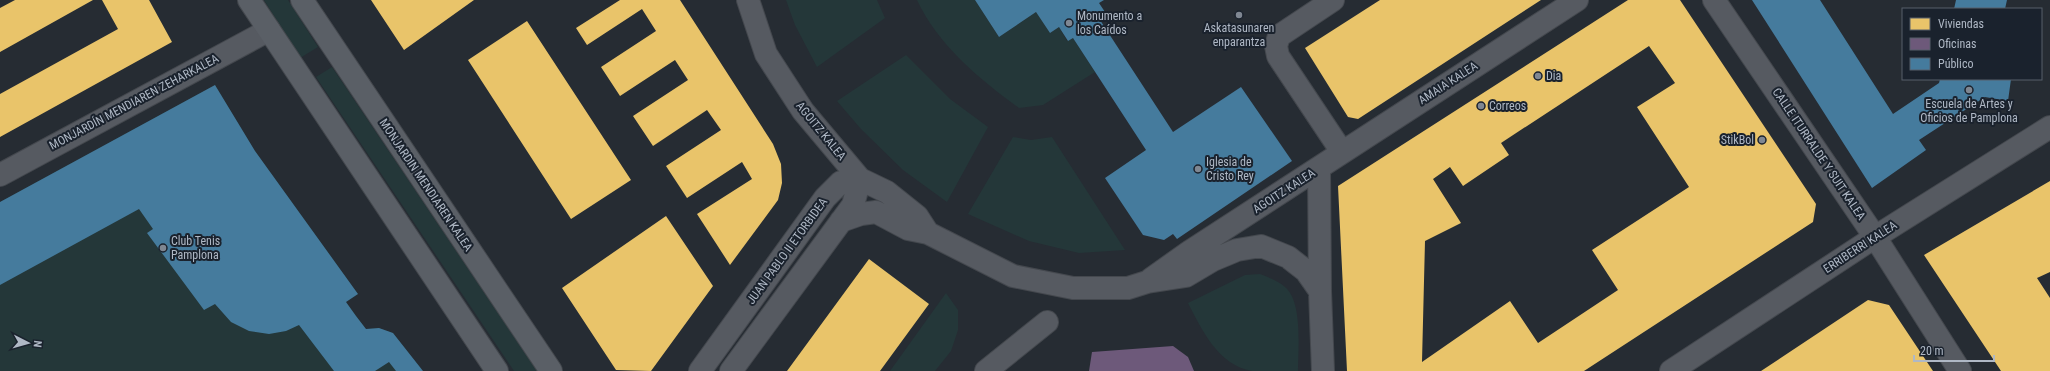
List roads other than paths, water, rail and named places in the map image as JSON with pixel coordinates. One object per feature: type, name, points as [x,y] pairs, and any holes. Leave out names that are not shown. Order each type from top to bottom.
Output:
[{"type":"main road","points":[[249,0],[497,371]]},
{"type":"main road","name":"MONJARDIN MENDIAREN KALEA","points":[[302,0],[551,371]]},
{"type":"street","name":"AGOITZ KALEA","points":[[748,0],[766,54],[803,110],[860,179],[887,192],[917,216],[928,233]]},
{"type":"street","points":[[1333,0],[1279,36],[1276,46],[1278,56],[1342,152]]},
{"type":"street","name":"AMAIA KALEA","points":[[1319,168],[1577,0]]},
{"type":"street","name":"CALLE ITURRALDE Y SUIT KALEA","points":[[1714,0],[1875,237],[1960,371]]},
{"type":"street","name":"MONJARDÍN MENDIAREN ZEHARKALEA","points":[[0,175],[269,30]]},
{"type":"street","name":"ERRIBERRI KALEA","points":[[1671,371],[1875,237],[2050,127]]},
{"type":"street","name":"AGOITZ KALEA","points":[[1147,282],[1189,252],[1319,168]]},
{"type":"street","name":"AGOITZ KALEA","points":[[1319,168],[1320,291],[1323,371]]},
{"type":"street","points":[[730,371],[853,205],[860,179]]},
{"type":"street","name":"JUAN PABLO II ETORBIDEA","points":[[700,371],[825,198],[841,182],[860,179]]},
{"type":"street","name":"AGOITZ KALEA","points":[[841,221],[861,214],[876,212],[908,230],[928,233],[1013,276],[1073,288],[1128,288],[1147,282],[1186,276],[1213,260],[1231,253],[1261,246],[1288,257],[1306,271],[1320,291]]},
{"type":"street","points":[[986,371],[1047,322]]},
{"type":"place","name":"Askatasunaren enparantza","points":[[1239,15]]},
{"type":"place","name":"Monumento a los Caídos","points":[[1069,23]]},
{"type":"place","name":"Dia","points":[[1538,76]]},
{"type":"place","name":"Escuela de Artes y Oficios de Pamplona","points":[[1969,90]]},
{"type":"place","name":"Correos","points":[[1481,106]]},
{"type":"place","name":"StikBol","points":[[1762,140]]},
{"type":"place","name":"Iglesia de Cristo Rey","points":[[1198,169]]},
{"type":"place","name":"Club Tenis Pamplona","points":[[163,248]]}]
